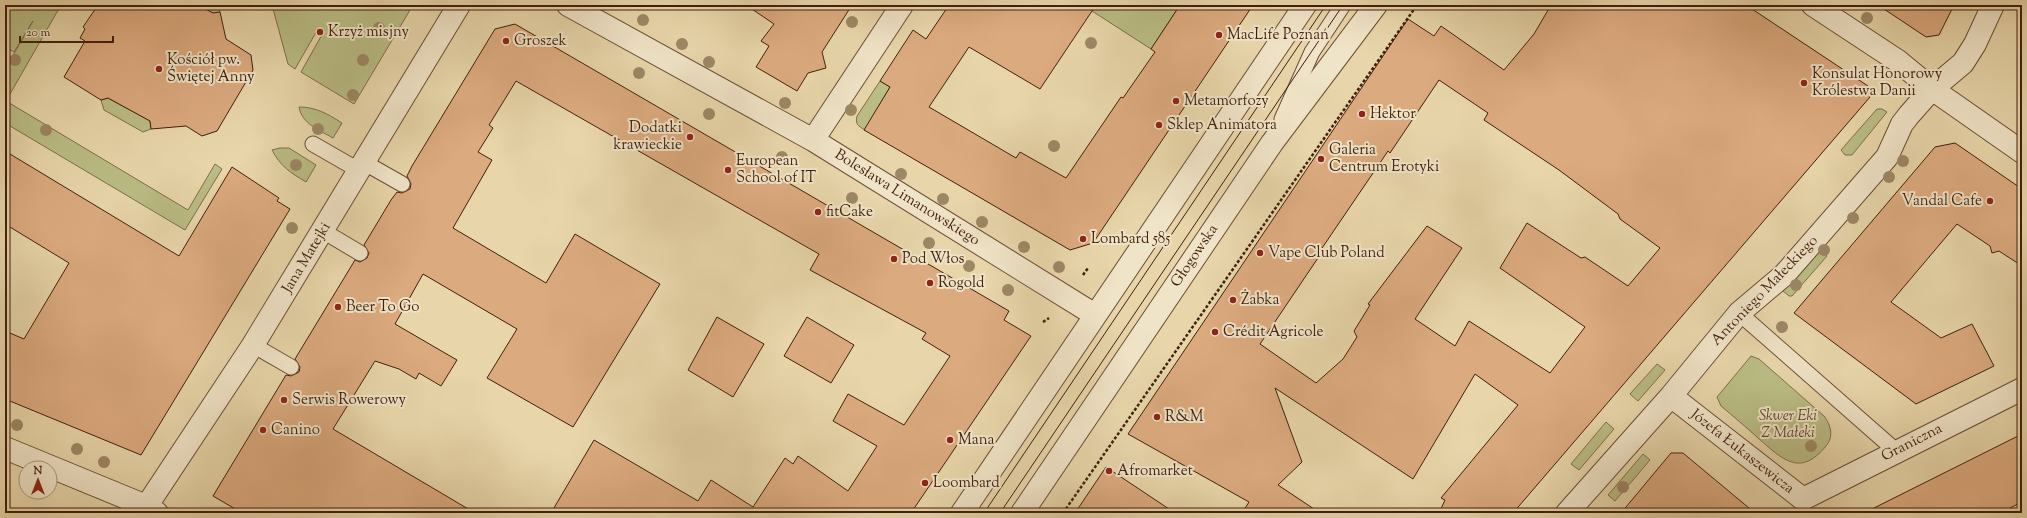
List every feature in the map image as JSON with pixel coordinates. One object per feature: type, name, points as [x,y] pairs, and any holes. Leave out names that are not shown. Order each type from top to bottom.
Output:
[{"type":"street","name":"Jana Matejki","points":[[148,511],[363,167],[459,5]]},
{"type":"street","name":"Bolesława Limanowskiego","points":[[568,5],[812,140],[1095,315]]},
{"type":"street","points":[[812,140],[902,5]]},
{"type":"street","points":[[962,513],[1305,5]]},
{"type":"street","name":"Głogowska","points":[[1022,513],[1272,143],[1376,5]]},
{"type":"street","points":[[1813,5],[1898,61],[1932,89],[2022,152]]},
{"type":"street","name":"Antoniego Małeckiego","points":[[1567,513],[1671,396],[1739,313],[1784,275],[1886,157],[1902,124],[1932,89],[1963,63],[1975,44],[1993,5]]},
{"type":"street","name":"Graniczna","points":[[1803,506],[1896,451],[2022,388]]},
{"type":"street","name":"Józefa Łukaszewicza","points":[[1671,396],[1803,506]]},
{"type":"street","points":[[5,448],[148,511]]},
{"type":"lane","points":[[1272,143],[1312,52],[1343,5]]},
{"type":"lane","points":[[313,144],[402,184]]},
{"type":"lane","points":[[323,231],[360,253]]},
{"type":"lane","points":[[1739,313],[1896,451]]},
{"type":"lane","points":[[253,345],[291,367]]},
{"type":"path","points":[[1063,513],[1417,5]]},
{"type":"green space","points":[[5,5],[61,5],[6,101],[188,210],[215,164],[222,169],[185,230],[5,123],[5,69],[33,21],[14,52],[5,47]]},
{"type":"green space","points":[[198,5],[219,5],[220,12],[213,13]]},
{"type":"green space","points":[[272,5],[413,5],[354,104],[301,72],[324,31],[318,29],[295,69],[288,64]]},
{"type":"green space","points":[[1096,5],[1180,5],[1151,49],[1092,11]]},
{"type":"green space","points":[[880,81],[890,87],[865,130],[856,121],[857,116]]},
{"type":"green space","points":[[108,98],[150,121],[151,129],[143,132],[104,110],[101,100]]},
{"type":"green space","points":[[299,107],[311,108],[322,112],[342,123],[333,138],[307,122]]},
{"type":"green space","points":[[1877,109],[1882,109],[1887,112],[1852,155],[1845,155],[1841,150]]},
{"type":"green space","points":[[289,148],[316,165],[306,182],[282,165],[275,156],[272,150]]},
{"type":"green space","points":[[1819,249],[1827,256],[1792,296],[1789,296],[1783,291]]},
{"type":"green space","name":"Skwer Eki Z Małeki","points":[[1751,356],[1759,359],[1824,416],[1830,427],[1831,435],[1826,446],[1817,456],[1808,461],[1799,463],[1791,462],[1783,458],[1775,453],[1721,406],[1717,397]]},
{"type":"green space","points":[[1657,364],[1665,370],[1638,401],[1630,394]]},
{"type":"green space","points":[[1606,422],[1614,429],[1579,470],[1571,464]]},
{"type":"green space","points":[[1643,454],[1650,460],[1615,501],[1608,495]]},
{"type":"building","name":"Kościół pw. Świętej Anny","points":[[98,5],[198,5],[213,13],[220,12],[226,39],[251,55],[253,70],[217,131],[202,136],[186,126],[151,129],[150,121],[108,98],[101,100],[64,77],[85,41],[80,38],[85,29],[83,27]]},
{"type":"building","points":[[746,5],[852,5],[822,52],[826,68],[808,73],[797,91],[756,67],[769,46],[761,41],[774,24]]},
{"type":"building","points":[[949,5],[1096,5],[1040,89],[969,47],[929,107],[1016,158],[1020,152],[1066,178],[1121,97],[1123,98],[1155,52],[1151,49],[1180,5],[1253,5],[1093,243],[1070,250],[864,130],[890,87],[880,81],[913,30],[926,39]]},
{"type":"building","points":[[1551,5],[1746,5],[1868,86],[1870,97],[1513,513],[1439,513],[1445,500],[1441,498],[1518,405],[1475,374],[1413,479],[1275,388],[1302,462],[1278,485],[1320,513],[1242,513],[1249,502],[1128,434],[1408,19],[1434,36],[1441,26],[1504,70],[1534,34]],"holes":[[[1439,80],[1488,113],[1484,120],[1559,170],[1618,214],[1620,219],[1660,248],[1628,286],[1585,257],[1581,258],[1527,223],[1500,268],[1585,327],[1550,373],[1469,321],[1455,346],[1415,319],[1462,248],[1427,226],[1368,304],[1370,305],[1354,331],[1357,337],[1343,359],[1316,383],[1260,344],[1320,255],[1318,254],[1388,151],[1390,153]]]},
{"type":"building","points":[[1878,5],[1954,5],[1939,35],[1926,37]]},
{"type":"building","points":[[515,24],[1009,311],[1004,320],[1031,336],[911,513],[551,513],[594,440],[698,501],[711,480],[753,507],[785,458],[793,464],[798,456],[848,491],[877,446],[833,421],[848,394],[904,425],[950,356],[922,339],[926,333],[810,270],[819,254],[516,81],[489,125],[493,128],[478,152],[492,160],[453,228],[546,283],[575,234],[660,284],[573,427],[487,378],[517,329],[423,274],[395,324],[457,360],[441,386],[419,373],[416,379],[399,369],[375,361],[333,429],[475,513],[242,513],[213,496],[286,375],[291,376],[299,372],[300,367],[295,359],[355,260],[360,262],[367,258],[369,253],[364,245],[391,200],[397,192],[402,193],[410,189],[411,184],[407,176],[412,166],[495,29]]},
{"type":"building","points":[[1955,143],[2022,189],[2022,266],[1999,251],[1992,253],[1990,246],[1957,224],[1891,302],[1941,338],[1972,324],[1994,366],[1916,404],[1794,313],[1935,147]]},
{"type":"building","points":[[5,151],[179,256],[232,167],[279,198],[277,201],[290,209],[141,455],[5,399],[5,331],[24,339],[69,263],[5,224]]},
{"type":"building","points":[[717,317],[764,344],[733,397],[688,370]]},
{"type":"building","points":[[807,317],[854,345],[831,383],[784,356]]},
{"type":"building","points":[[2022,434],[2022,502],[2010,508],[2009,513],[1864,513]]},
{"type":"building","points":[[1671,453],[1683,453],[1755,513],[1621,513]]},
{"type":"building","points":[[1106,467],[1175,513],[1075,513]]},
{"type":"tram line","points":[[984,513],[1326,5]]},
{"type":"tram line","points":[[1000,513],[1343,5]]},
{"type":"place","name":"Krzyż misjny","points":[[320,32]]},
{"type":"place","name":"MacLife Poznań","points":[[1219,35]]},
{"type":"place","name":"Groszek","points":[[506,41]]},
{"type":"place","name":"Kościół pw. Świętej Anny","points":[[159,69]]},
{"type":"place","name":"Konsulat Honorowy Królestwa Danii","points":[[1804,83]]},
{"type":"place","name":"Metamorfozy","points":[[1176,101]]},
{"type":"place","name":"Hektor","points":[[1362,114]]},
{"type":"place","name":"Sklep Animatora","points":[[1159,125]]},
{"type":"place","name":"Dodatki krawieckie","points":[[690,137]]},
{"type":"place","name":"Galeria Centrum Erotyki","points":[[1321,159]]},
{"type":"place","name":"European School of IT","points":[[728,170]]},
{"type":"place","name":"Vandal Cafe","points":[[1990,201]]},
{"type":"place","name":"fitCake","points":[[818,212]]},
{"type":"place","name":"Lombard 585","points":[[1083,239]]},
{"type":"place","name":"Vape Club Poland","points":[[1260,253]]},
{"type":"place","name":"Pod Włos","points":[[894,259]]},
{"type":"place","name":"Rogold","points":[[930,283]]},
{"type":"place","name":"Żabka","points":[[1233,300]]},
{"type":"place","name":"Beer To Go","points":[[338,307]]},
{"type":"place","name":"Crédit Agricole","points":[[1215,332]]},
{"type":"place","name":"Serwis Rowerowy","points":[[284,400]]},
{"type":"place","name":"R&M","points":[[1157,417]]},
{"type":"place","name":"Canino","points":[[263,430]]},
{"type":"place","name":"Mana","points":[[950,440]]},
{"type":"place","name":"Afromarket","points":[[1109,471]]},
{"type":"place","name":"Loombard","points":[[925,483]]}]
